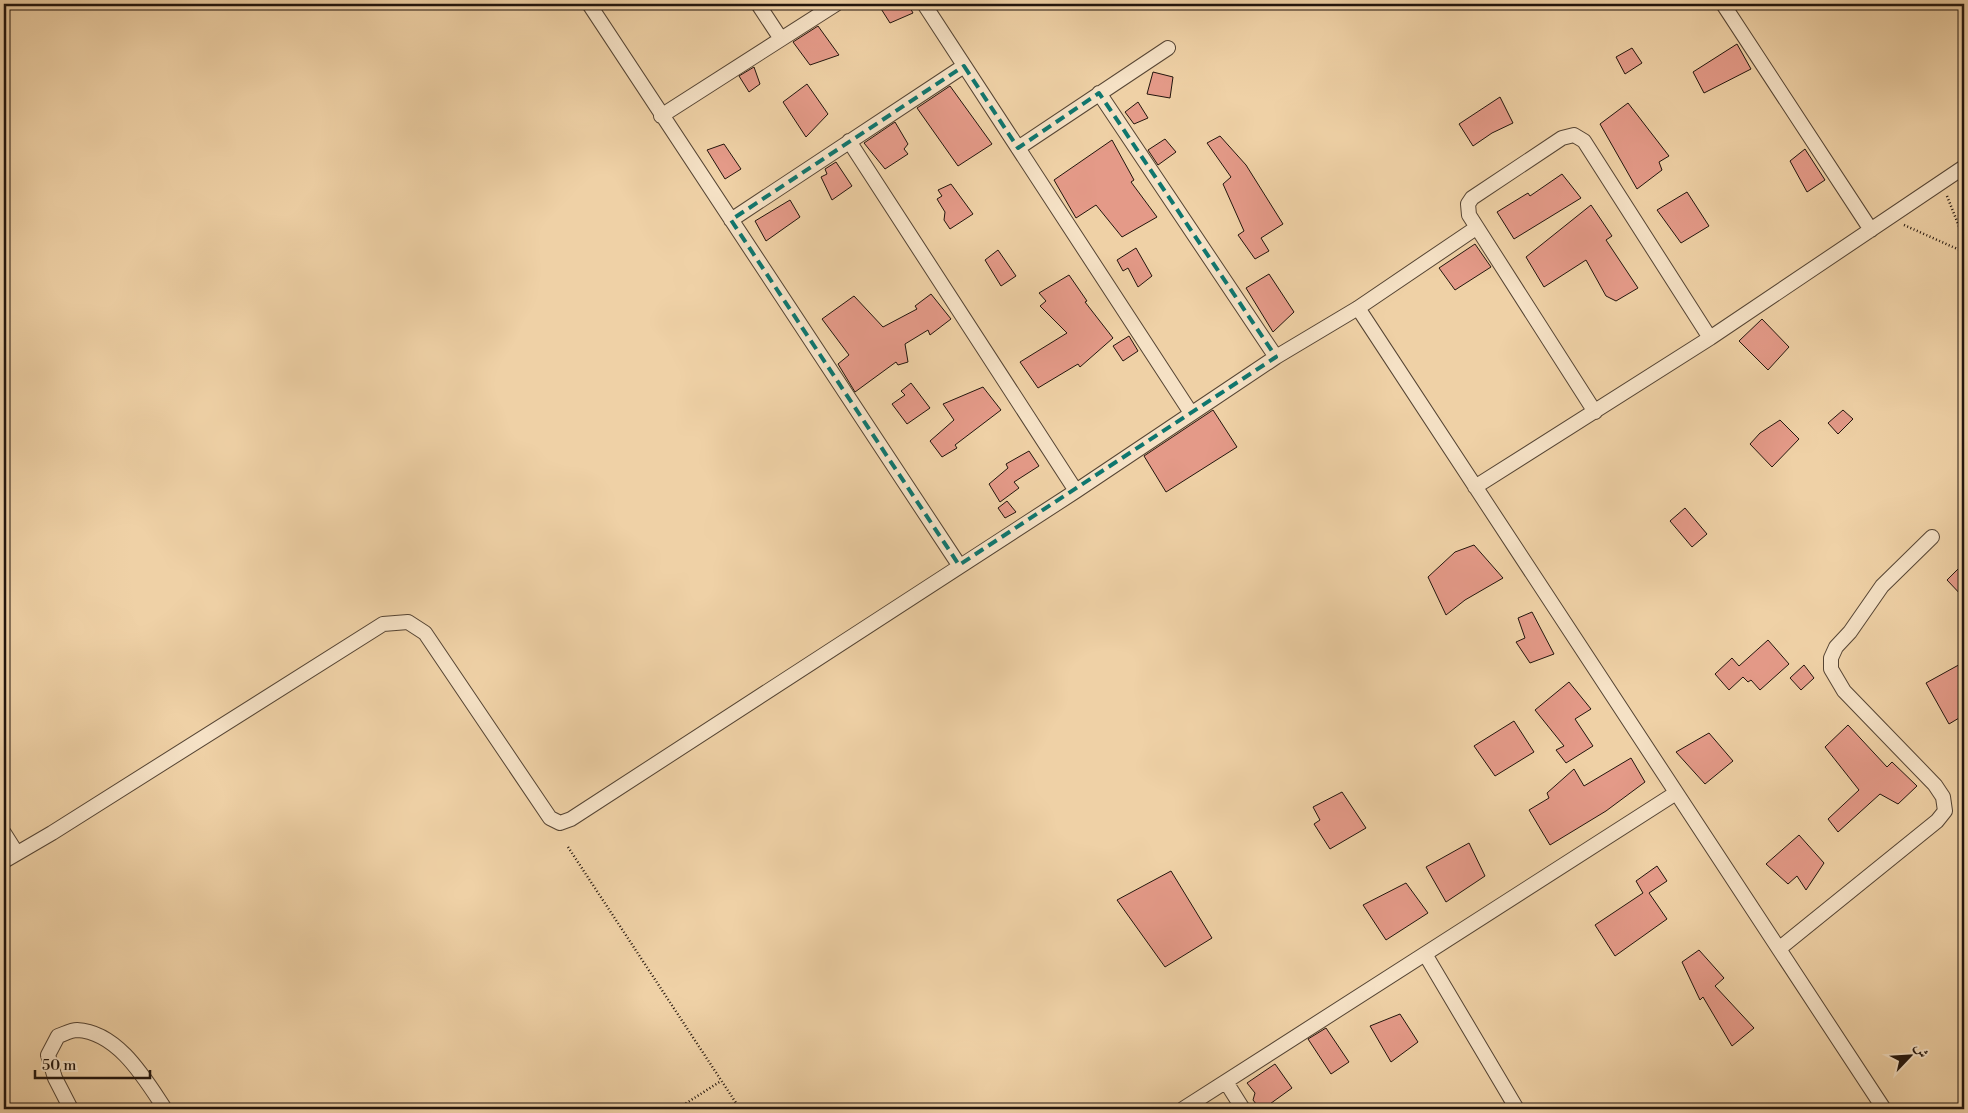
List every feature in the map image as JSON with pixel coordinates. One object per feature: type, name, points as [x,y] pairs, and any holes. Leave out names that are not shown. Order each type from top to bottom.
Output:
[{"type":"street","points":[[589,4],[959,566]]},
{"type":"street","points":[[758,4],[781,39]]},
{"type":"street","points":[[661,116],[836,4]]},
{"type":"street","points":[[924,4],[1191,413]]},
{"type":"street","points":[[1723,4],[1871,230]]},
{"type":"street","points":[[1018,148],[1168,48]]},
{"type":"street","points":[[731,220],[964,66]]},
{"type":"street","points":[[1099,93],[1276,357]]},
{"type":"street","points":[[1595,412],[1469,215],[1468,204],[1472,198],[1562,138],[1574,135],[1584,141],[1710,338]]},
{"type":"street","points":[[850,142],[1076,491]]},
{"type":"street","points":[[1475,487],[1710,338],[1964,168]]},
{"type":"street","points":[[4,861],[16,852],[52,833],[383,624],[408,622],[425,633],[550,818],[560,823],[571,819],[1076,491],[1276,357],[1358,308],[1476,228]]},
{"type":"street","points":[[1358,308],[1884,1109]]},
{"type":"street","points":[[1780,948],[1937,821],[1945,811],[1943,797],[1935,785],[1844,690],[1831,669],[1831,658],[1836,648],[1850,632],[1882,586],[1932,538]]},
{"type":"street","points":[[1183,1109],[1676,793]]},
{"type":"street","points":[[4,833],[16,852]]},
{"type":"street","points":[[1426,954],[1517,1109]]},
{"type":"street","points":[[71,1109],[55,1078],[48,1055],[58,1036],[75,1030],[95,1035],[114,1046],[148,1083],[165,1109]]},
{"type":"street","points":[[1226,1082],[1243,1109]]},
{"type":"path","points":[[1941,183],[1964,239]]},
{"type":"path","points":[[1889,218],[1964,252]]},
{"type":"path","points":[[568,847],[740,1109]]},
{"type":"path","points":[[677,1109],[721,1080]]},
{"type":"highlighted area","points":[[964,66],[1018,148],[1099,93],[1276,357],[959,565],[731,220]]},
{"type":"building","points":[[878,4],[908,4],[913,13],[890,23]]},
{"type":"building","points":[[818,26],[839,55],[810,65],[793,42]]},
{"type":"building","points":[[1737,44],[1751,69],[1704,93],[1693,72]]},
{"type":"building","points":[[1632,48],[1642,63],[1625,74],[1616,57]]},
{"type":"building","points":[[754,67],[760,84],[749,92],[739,76]]},
{"type":"building","points":[[1153,72],[1173,77],[1170,98],[1147,94]]},
{"type":"building","points":[[807,84],[828,114],[806,137],[783,102]]},
{"type":"building","points":[[950,86],[992,144],[958,166],[917,108]]},
{"type":"building","points":[[1500,97],[1513,123],[1492,133],[1473,146],[1459,124]]},
{"type":"building","points":[[1138,102],[1148,118],[1134,124],[1125,112]]},
{"type":"building","points":[[1628,103],[1669,156],[1659,162],[1662,170],[1637,189],[1600,124]]},
{"type":"building","points":[[895,122],[908,144],[904,149],[908,154],[885,169],[864,143]]},
{"type":"building","points":[[1220,136],[1246,165],[1283,224],[1261,238],[1269,251],[1255,259],[1238,235],[1244,231],[1223,184],[1231,177],[1207,143]]},
{"type":"building","points":[[1165,139],[1176,152],[1158,165],[1148,150]]},
{"type":"building","points":[[1112,140],[1134,180],[1131,182],[1157,217],[1122,237],[1096,205],[1076,218],[1054,180]]},
{"type":"building","points":[[724,144],[741,169],[725,179],[707,150]]},
{"type":"building","points":[[1805,149],[1825,180],[1807,192],[1790,161]]},
{"type":"building","points":[[836,162],[852,186],[832,200],[821,177],[827,174],[825,169]]},
{"type":"building","points":[[1562,174],[1581,198],[1514,239],[1497,212],[1528,193],[1530,196]]},
{"type":"building","points":[[951,184],[973,214],[950,229],[944,220],[945,212],[937,199],[942,196],[938,190]]},
{"type":"building","points":[[1687,192],[1709,226],[1681,243],[1657,210]]},
{"type":"building","points":[[790,200],[800,217],[766,241],[755,221]]},
{"type":"building","points":[[1591,205],[1612,236],[1606,240],[1638,288],[1616,301],[1606,296],[1586,260],[1544,287],[1526,257]]},
{"type":"building","points":[[1475,244],[1491,267],[1455,290],[1439,268]]},
{"type":"building","points":[[1136,248],[1152,276],[1138,287],[1128,268],[1123,271],[1117,260]]},
{"type":"building","points":[[998,250],[1016,276],[1001,286],[985,260]]},
{"type":"building","points":[[1269,274],[1294,312],[1273,332],[1246,288]]},
{"type":"building","points":[[1069,275],[1087,301],[1085,302],[1113,338],[1080,367],[1078,364],[1038,388],[1020,362],[1067,333],[1040,306],[1046,301],[1039,293]]},
{"type":"building","points":[[931,294],[951,319],[930,335],[928,330],[905,344],[908,362],[898,365],[896,362],[855,392],[838,364],[849,355],[822,319],[854,296],[883,327],[917,309],[915,306]]},
{"type":"building","points":[[1762,319],[1789,347],[1768,370],[1739,341]]},
{"type":"building","points":[[1129,336],[1138,351],[1123,361],[1113,346]]},
{"type":"building","points":[[911,383],[930,408],[907,424],[892,404],[905,395],[901,391]]},
{"type":"building","points":[[983,387],[1001,410],[955,445],[957,448],[942,457],[930,441],[954,420],[943,404]]},
{"type":"building","points":[[1213,410],[1237,447],[1166,492],[1144,456]]},
{"type":"building","points":[[1843,410],[1853,419],[1838,434],[1828,423]]},
{"type":"building","points":[[1780,420],[1799,439],[1772,467],[1750,444],[1760,433]]},
{"type":"building","points":[[1029,451],[1039,466],[1014,482],[1019,488],[1000,502],[989,484],[1008,468],[1006,464]]},
{"type":"building","points":[[1007,501],[1016,512],[1005,518],[998,508]]},
{"type":"building","points":[[1685,508],[1707,534],[1692,547],[1670,521]]},
{"type":"building","points":[[1474,545],[1503,578],[1465,600],[1446,615],[1428,577],[1455,552]]},
{"type":"building","points":[[1964,563],[1964,598],[1947,580]]},
{"type":"building","points":[[1532,612],[1554,654],[1530,663],[1516,642],[1525,638],[1518,618]]},
{"type":"building","points":[[1768,640],[1789,664],[1760,690],[1751,680],[1748,682],[1743,677],[1729,690],[1715,674],[1732,658],[1739,666]]},
{"type":"building","points":[[1964,662],[1964,715],[1949,724],[1926,683]]},
{"type":"building","points":[[1804,665],[1814,678],[1801,690],[1790,678]]},
{"type":"building","points":[[1569,682],[1591,709],[1575,719],[1593,746],[1566,763],[1556,750],[1564,746],[1535,710]]},
{"type":"building","points":[[1514,721],[1534,752],[1495,776],[1474,746]]},
{"type":"building","points":[[1848,725],[1887,767],[1892,762],[1917,786],[1898,804],[1880,794],[1838,832],[1828,819],[1859,790],[1825,747]]},
{"type":"building","points":[[1709,733],[1733,761],[1705,784],[1676,752]]},
{"type":"building","points":[[1631,758],[1645,782],[1606,811],[1550,845],[1529,810],[1549,798],[1547,793],[1574,769],[1584,786]]},
{"type":"building","points":[[1342,792],[1366,828],[1330,849],[1314,824],[1320,820],[1313,807]]},
{"type":"building","points":[[1799,835],[1824,863],[1806,890],[1797,876],[1788,884],[1766,864]]},
{"type":"building","points":[[1469,843],[1485,876],[1446,902],[1426,867]]},
{"type":"building","points":[[1657,866],[1667,881],[1649,893],[1667,919],[1615,956],[1595,925],[1643,893],[1636,881]]},
{"type":"building","points":[[1171,871],[1212,938],[1165,967],[1117,900]]},
{"type":"building","points":[[1406,883],[1428,913],[1386,940],[1363,905]]},
{"type":"building","points":[[1699,950],[1724,978],[1715,986],[1754,1028],[1732,1046],[1703,997],[1700,1000],[1682,962]]},
{"type":"building","points":[[1400,1014],[1418,1042],[1391,1062],[1370,1026]]},
{"type":"building","points":[[1326,1028],[1349,1062],[1331,1074],[1308,1039]]},
{"type":"building","points":[[1275,1064],[1292,1088],[1263,1109],[1260,1109],[1253,1100],[1255,1093],[1247,1083]]}]
